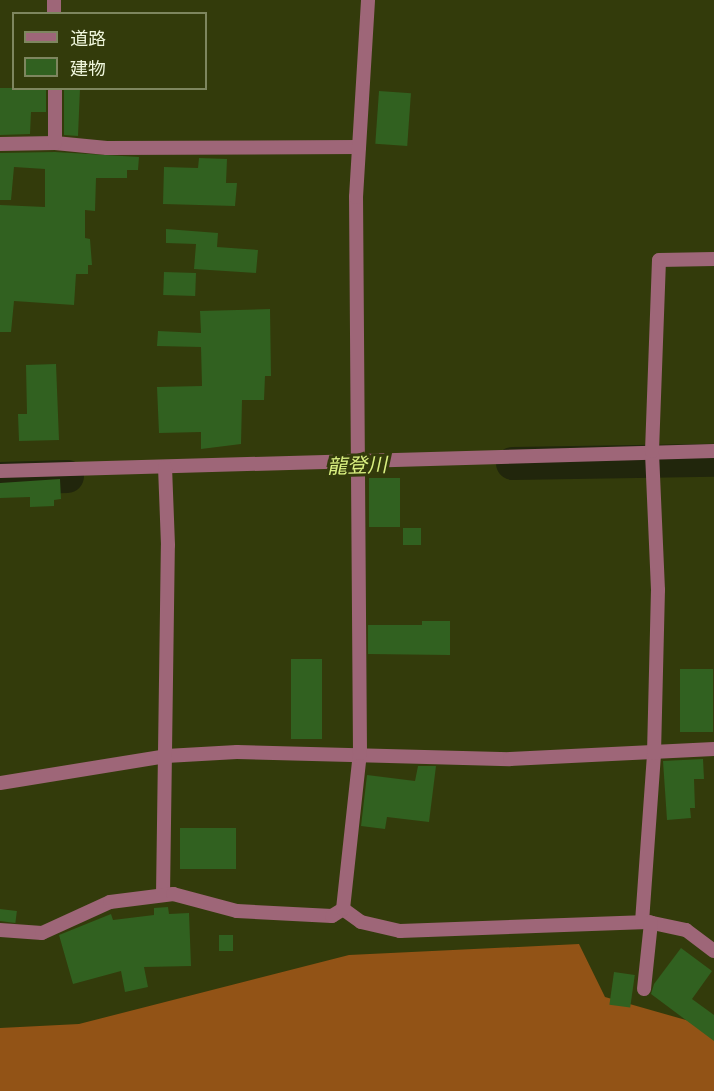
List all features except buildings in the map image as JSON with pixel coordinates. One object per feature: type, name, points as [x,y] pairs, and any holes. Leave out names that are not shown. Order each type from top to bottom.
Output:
[{"type":"street","points":[[343,909],[360,753],[356,197],[368,0]]},
{"type":"street","points":[[55,90],[56,143]]},
{"type":"street","points":[[0,144],[56,143],[107,148],[359,147]]},
{"type":"street","points":[[644,989],[658,590],[652,451],[659,260],[714,259]]},
{"type":"street","points":[[0,471],[714,451]]},
{"type":"street","points":[[163,895],[168,541],[165,467]]},
{"type":"street","points":[[0,783],[166,756],[360,753],[510,759],[714,749]]},
{"type":"street","points":[[0,930],[42,933],[110,902],[173,894],[237,911],[332,916],[343,909]]},
{"type":"street","points":[[343,909],[361,922],[400,931],[646,922],[686,930],[714,951]]},
{"type":"shaded area","points":[[579,944],[605,997],[714,1028],[714,1091],[0,1091],[0,1028],[79,1024],[349,955]]},
{"type":"waterway","name":"龍登川","points":[[512,463],[714,460]]},
{"type":"waterway","name":"龍登川","points":[[0,478],[67,476]]}]
